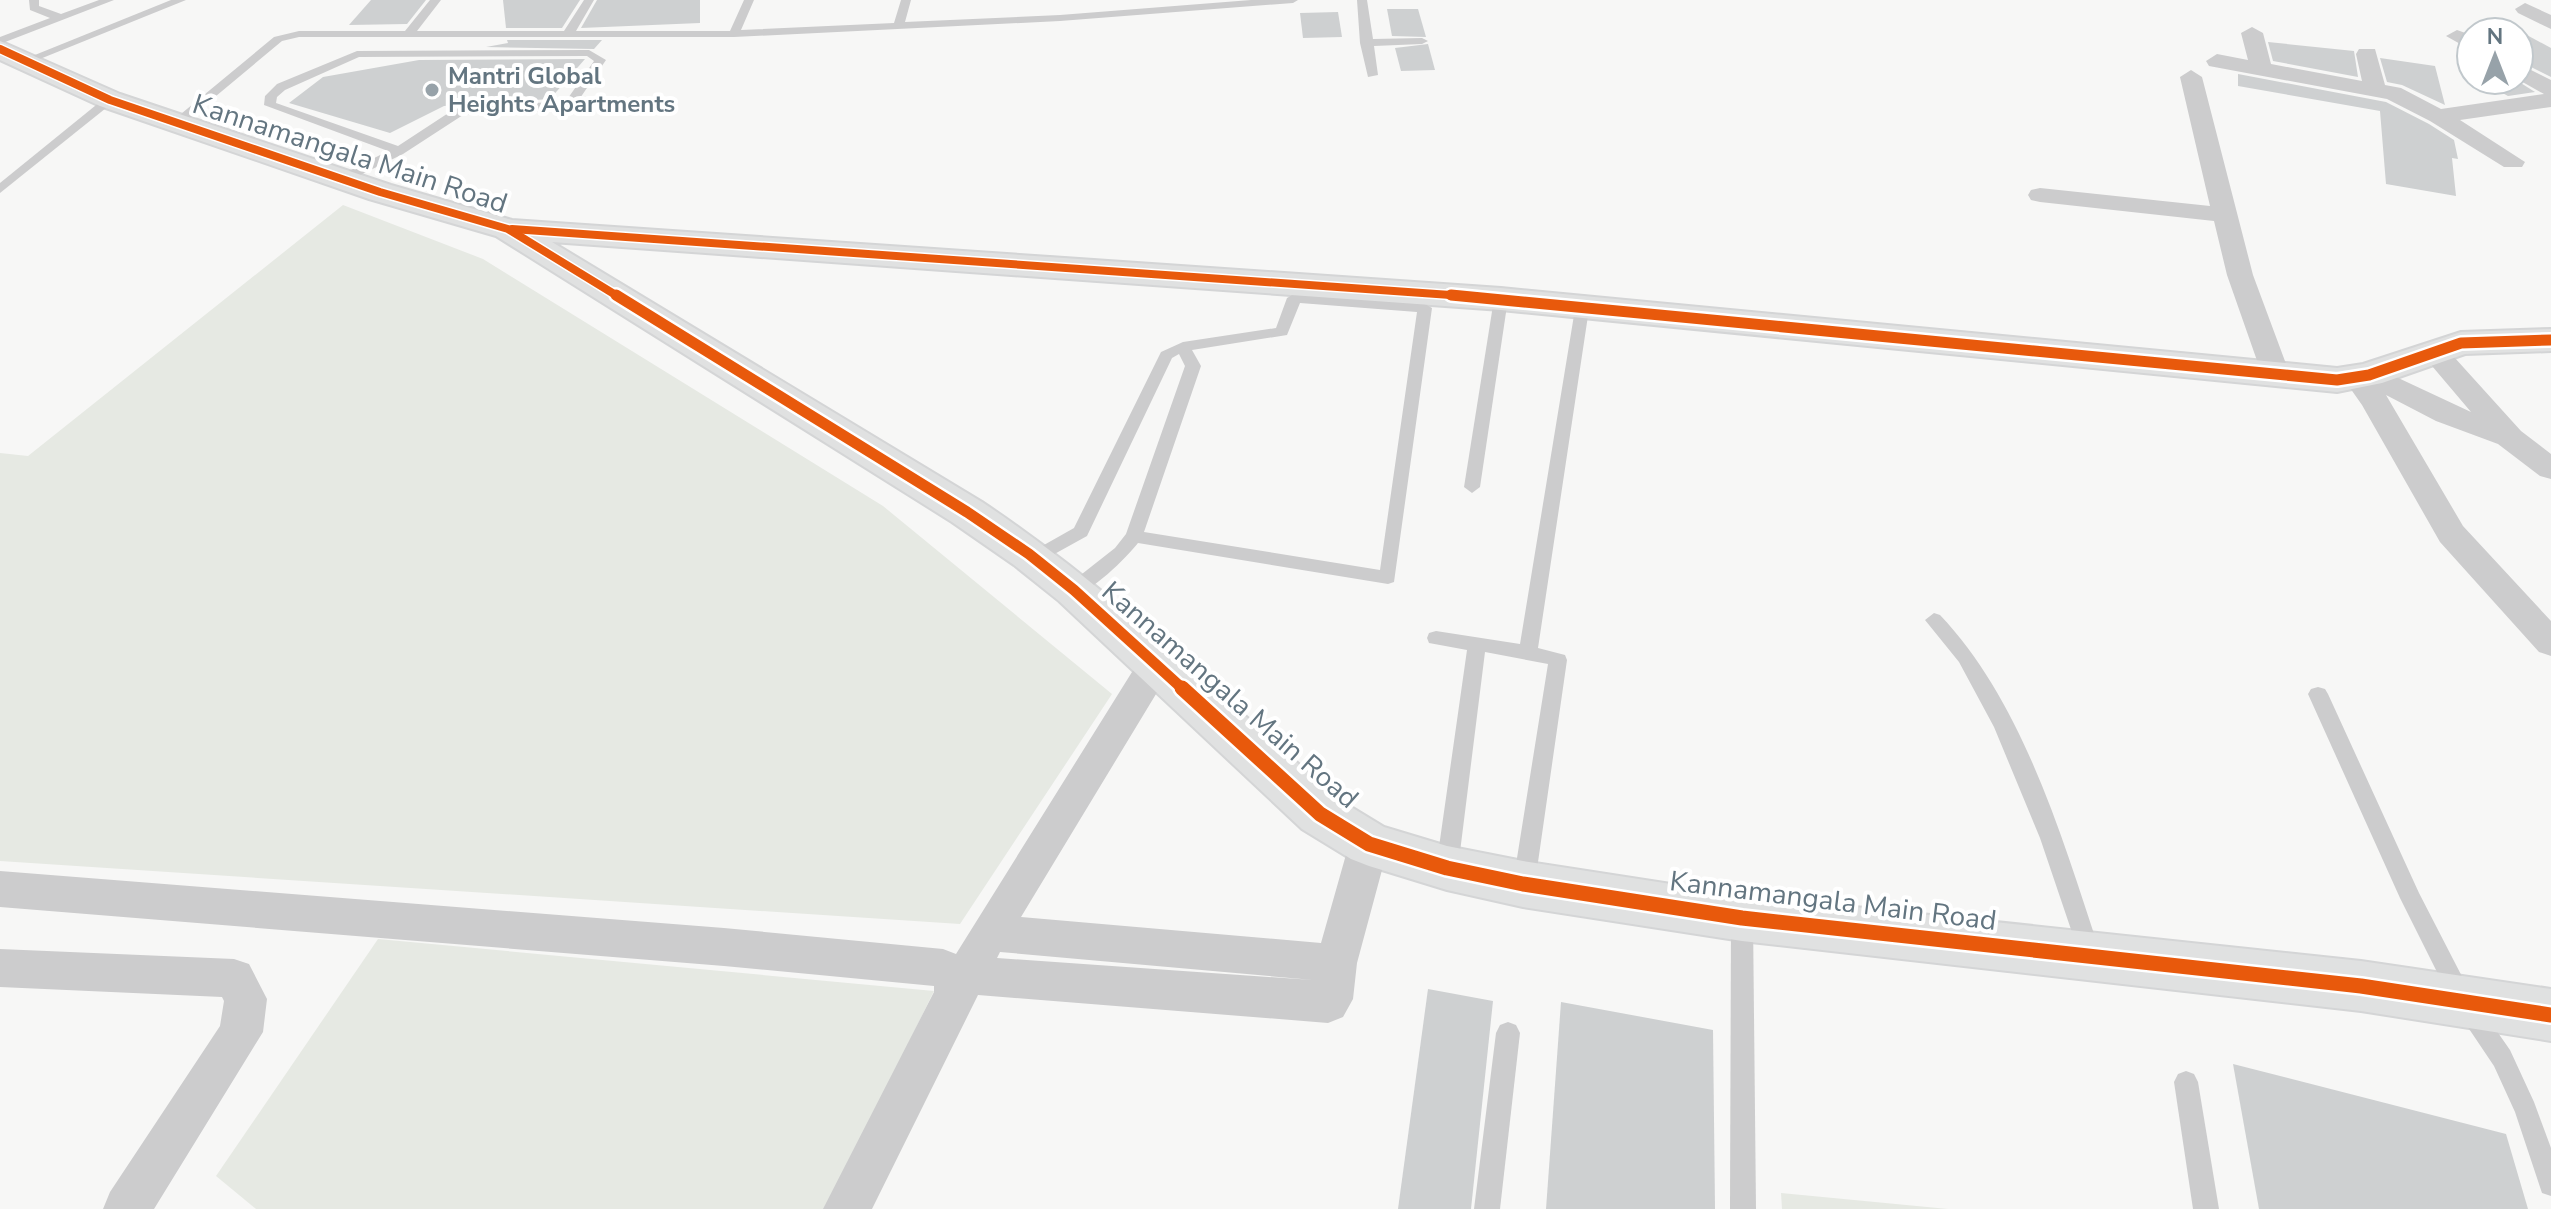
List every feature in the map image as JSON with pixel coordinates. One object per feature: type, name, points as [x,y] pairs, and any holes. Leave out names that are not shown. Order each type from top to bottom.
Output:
[{"type":"street","points":[[2525,9],[2551,23]]},
{"type":"street","points":[[2252,33],[2261,69]]},
{"type":"street","points":[[2367,54],[2375,90]]},
{"type":"street","name":"Kannamangala Main Road","points":[[13,55],[110,100],[342,180],[508,229],[967,512],[1034,558],[1074,590],[1320,814],[1369,844],[1447,868],[1523,884],[1742,918],[2361,986],[2551,1015]]},
{"type":"street","points":[[2217,61],[2393,93],[2438,116],[2513,162]]},
{"type":"street","points":[[2191,77],[2240,275],[2275,372]]},
{"type":"street","points":[[2438,116],[2551,100]]},
{"type":"street","points":[[2040,195],[2225,215]]},
{"type":"street","points":[[508,229],[1501,299],[2337,380],[2363,376],[2479,340],[2551,340]]},
{"type":"street","points":[[2435,353],[2510,438],[2551,469]]},
{"type":"street","points":[[2363,376],[2510,438]]},
{"type":"street","points":[[2363,376],[2451,534],[2551,643]]},
{"type":"street","points":[[847,1209],[989,933],[1155,666]]},
{"type":"street","points":[[0,889],[922,964],[943,968],[961,984],[1322,1004],[1332,999],[1336,963],[1369,844]]},
{"type":"street","points":[[989,933],[1336,963]]},
{"type":"street","points":[[0,968],[234,978],[246,999],[241,1032],[127,1209]]},
{"type":"lane","points":[[34,0],[34,8],[60,18]]},
{"type":"lane","points":[[0,41],[109,0]]},
{"type":"lane","points":[[13,55],[181,0]]},
{"type":"lane","points":[[409,33],[436,0]]},
{"type":"lane","points":[[568,34],[589,0]]},
{"type":"lane","points":[[734,34],[749,0]]},
{"type":"lane","points":[[898,27],[906,0]]},
{"type":"lane","points":[[176,123],[278,39],[299,34],[734,34],[898,27],[1061,13],[1293,0]]},
{"type":"lane","points":[[1362,0],[1372,75]]},
{"type":"lane","points":[[1366,43],[1422,41]]},
{"type":"lane","points":[[342,180],[399,151],[460,111],[563,107],[570,104],[600,60],[589,53],[357,54],[281,87],[271,96],[270,105],[399,151]]},
{"type":"lane","points":[[0,189],[110,100]]},
{"type":"lane","points":[[1034,558],[1081,532],[1166,355],[1183,347],[1282,332],[1294,298],[1425,308],[1388,578],[1134,536]]},
{"type":"lane","points":[[1472,487],[1501,299]]},
{"type":"lane","points":[[1528,652],[1582,309]]},
{"type":"lane","points":[[1074,590],[1121,552],[1134,536],[1193,366],[1183,347]]},
{"type":"lane","points":[[1934,620],[1965,655],[1998,719],[2051,835],[2090,956]]},
{"type":"lane","points":[[1436,638],[1528,652],[1558,660],[1523,884]]},
{"type":"lane","points":[[1447,868],[1477,644]]},
{"type":"lane","points":[[2318,694],[2404,885],[2463,1001],[2502,1058],[2526,1110],[2551,1184]]},
{"type":"lane","points":[[1742,918],[1743,1209]]},
{"type":"lane","points":[[1487,1209],[1508,1033]]},
{"type":"lane","points":[[2186,1082],[2206,1209]]},
{"type":"shaded area","points":[[343,205],[483,259],[883,506],[1112,694],[960,924],[0,861],[0,453],[28,456]]},
{"type":"shaded area","points":[[378,939],[934,991],[828,1209],[256,1209],[216,1176]]},
{"type":"shaded area","points":[[1781,1193],[1948,1209],[1782,1209]]},
{"type":"building","points":[[371,0],[426,0],[407,24],[349,25]]},
{"type":"building","points":[[503,0],[580,0],[562,28],[506,28]]},
{"type":"building","points":[[597,0],[700,0],[700,23],[581,28]]},
{"type":"building","points":[[1387,9],[1418,9],[1426,37],[1392,36]]},
{"type":"building","points":[[1338,12],[1342,37],[1303,38],[1300,13]]},
{"type":"building","points":[[2535,39],[2551,48],[2551,77],[2535,69]]},
{"type":"building","points":[[507,40],[602,40],[594,49],[486,47],[508,43]]},
{"type":"building","points":[[2268,42],[2354,51],[2358,77],[2273,61]]},
{"type":"building","points":[[1428,44],[1435,70],[1401,71],[1395,48]]},
{"type":"building","points":[[2380,58],[2435,66],[2445,105],[2402,85],[2387,82]]},
{"type":"building","name":"Mantri Global Heights Apartments","points":[[585,59],[550,99],[444,106],[390,133],[289,103],[323,77],[419,60]]},
{"type":"building","points":[[2238,74],[2386,102],[2429,124],[2454,140],[2458,159],[2452,158],[2456,196],[2386,184],[2380,111],[2238,86]]},
{"type":"building","points":[[1428,989],[1493,1001],[1471,1209],[1398,1209]]},
{"type":"building","points":[[1561,1002],[1713,1030],[1715,1209],[1546,1209]]},
{"type":"building","points":[[2233,1064],[2506,1134],[2528,1209],[2259,1209]]},
{"type":"cycle path","points":[[0,49],[110,100],[380,192],[508,229],[967,512],[1029,554],[1074,590],[1320,814],[1369,844],[1447,868],[1523,884],[1742,918],[2361,986],[2551,1015]]},
{"type":"cycle path","points":[[512,229],[1501,299],[2337,380],[2369,375],[2461,343],[2551,340]]},
{"type":"place","name":"Mantri Global Heights Apartments","points":[[432,90]]}]
